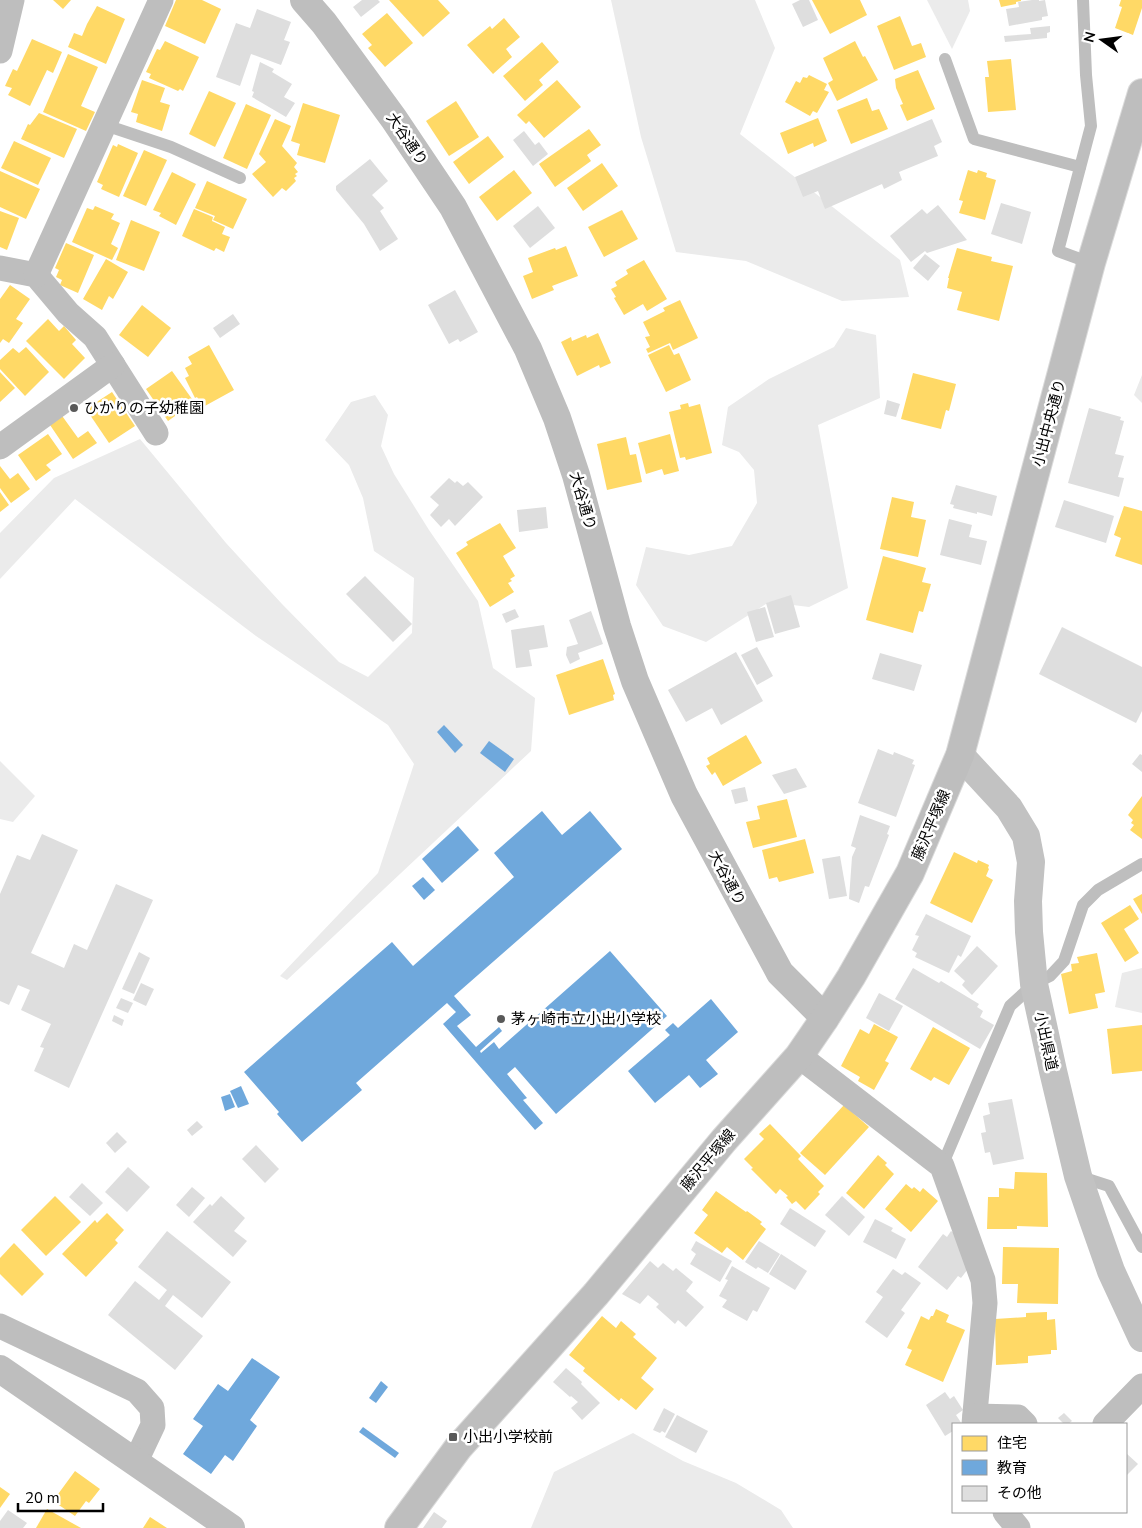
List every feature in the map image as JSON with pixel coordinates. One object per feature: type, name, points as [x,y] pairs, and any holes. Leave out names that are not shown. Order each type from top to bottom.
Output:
[{"type":"main road","name":"大谷通り","points":[[304,0],[324,23],[394,119],[453,207],[528,349],[557,418],[573,466],[617,626],[635,681],[680,787],[720,865],[780,973],[826,1018]]},
{"type":"main road","name":"小出中央通り","points":[[960,755],[1091,263],[1142,93]]},
{"type":"main road","name":"藤沢平塚線","points":[[399,1528],[458,1448],[596,1294],[724,1140],[799,1056],[826,1018],[910,873],[960,755]]},
{"type":"main road","name":"小出県道","points":[[960,755],[1009,808],[1026,836],[1031,862],[1028,901],[1034,984],[1078,1176],[1111,1270],[1142,1338]]},
{"type":"main road","points":[[0,1369],[231,1528]]},
{"type":"street","points":[[0,51],[12,0]]},
{"type":"street","points":[[36,275],[162,0]]},
{"type":"street","points":[[0,268],[36,275],[68,313],[95,337],[156,433]]},
{"type":"street","points":[[0,447],[113,365]]},
{"type":"street","points":[[799,1056],[942,1166],[983,1280],[985,1303],[974,1420],[1018,1418],[1024,1423]]},
{"type":"street","points":[[0,1326],[137,1391],[152,1408],[153,1425],[136,1461]]},
{"type":"street","points":[[1106,1423],[1142,1386]]},
{"type":"street","points":[[1006,1513],[1018,1528]]},
{"type":"lane","points":[[1083,0],[1086,75],[1091,126],[1058,251],[1091,263]]},
{"type":"lane","points":[[946,59],[974,139],[1080,167]]},
{"type":"lane","points":[[105,125],[171,148],[240,178]]},
{"type":"lane","points":[[942,1166],[1010,1006],[1034,984],[1050,976],[1064,961],[1083,905],[1098,890],[1142,864]]},
{"type":"lane","points":[[1078,1176],[1109,1186],[1142,1247]]},
{"type":"shaded area","points":[[611,0],[755,0],[775,48],[740,134],[900,260],[909,297],[842,301],[746,261],[676,252],[641,137]]},
{"type":"shaded area","points":[[927,0],[968,0],[970,11],[952,49]]},
{"type":"shaded area","points":[[846,328],[876,335],[880,398],[818,425],[848,588],[809,607],[769,602],[706,642],[663,626],[636,585],[646,547],[689,555],[732,546],[757,503],[754,470],[739,452],[722,445],[728,407],[769,379],[834,347]]},
{"type":"shaded area","points":[[1142,375],[1142,403],[1134,395]]},
{"type":"shaded area","points":[[375,395],[388,415],[381,446],[394,474],[429,530],[478,601],[493,668],[535,698],[531,751],[287,980],[280,976],[378,873],[414,764],[388,725],[256,636],[75,499],[0,579],[0,533],[54,478],[140,439],[226,543],[282,604],[339,662],[368,677],[412,633],[414,578],[374,551],[363,498],[349,465],[325,440],[351,402]]},
{"type":"shaded area","points":[[0,761],[35,796],[13,822],[0,819]]},
{"type":"shaded area","points":[[1142,968],[1142,1013],[1115,1007],[1122,973]]},
{"type":"shaded area","points":[[633,1433],[683,1461],[736,1483],[781,1510],[793,1528],[531,1528],[554,1472]]},
{"type":"building: 住宅","points":[[53,0],[71,0],[63,9]]},
{"type":"building: 住宅","points":[[176,0],[202,0],[221,9],[205,44],[165,26]]},
{"type":"building: 住宅","points":[[389,0],[438,0],[450,13],[423,37]]},
{"type":"building: 住宅","points":[[812,0],[860,0],[867,15],[830,34]]},
{"type":"building: 住宅","points":[[999,0],[1021,0],[1021,1],[1001,7]]},
{"type":"building: 住宅","points":[[1121,0],[1142,0],[1142,8],[1133,35],[1115,28],[1122,7],[1119,6]]},
{"type":"building: 住宅","points":[[97,6],[125,19],[106,64],[68,47],[74,33],[82,36]]},
{"type":"building: 住宅","points":[[387,13],[413,43],[385,67],[368,48],[372,45],[362,34]]},
{"type":"building: 住宅","points":[[900,16],[912,46],[921,43],[926,57],[894,70],[877,26]]},
{"type":"building: 住宅","points":[[504,18],[520,37],[506,49],[512,57],[493,74],[467,45],[490,26],[492,29]]},
{"type":"building: 住宅","points":[[32,39],[62,52],[53,73],[47,70],[30,106],[8,95],[12,88],[5,86],[13,69],[17,71]]},
{"type":"building: 住宅","points":[[165,41],[199,57],[183,91],[180,89],[178,91],[149,78],[151,74],[146,72],[157,49],[160,50]]},
{"type":"building: 住宅","points":[[855,41],[878,80],[837,101],[828,83],[833,80],[823,58]]},
{"type":"building: 住宅","points":[[542,42],[559,62],[539,80],[543,85],[525,101],[503,76]]},
{"type":"building: 住宅","points":[[68,54],[98,67],[81,106],[95,112],[86,131],[43,112]]},
{"type":"building: 住宅","points":[[1011,59],[1016,110],[988,112],[985,77],[989,77],[987,61]]},
{"type":"building: 住宅","points":[[918,70],[935,109],[907,121],[900,105],[903,104],[896,88],[895,79]]},
{"type":"building: 住宅","points":[[809,75],[827,84],[824,90],[829,92],[817,113],[813,111],[810,116],[785,102],[796,81],[800,83],[803,77],[807,78]]},
{"type":"building: 住宅","points":[[142,80],[165,88],[160,102],[170,105],[162,131],[136,122],[138,114],[131,112]]},
{"type":"building: 住宅","points":[[557,80],[581,107],[544,138],[529,121],[526,124],[517,115]]},
{"type":"building: 住宅","points":[[209,91],[236,103],[215,147],[189,134]]},
{"type":"building: 住宅","points":[[867,98],[872,111],[879,109],[888,129],[851,144],[837,110]]},
{"type":"building: 住宅","points":[[456,101],[479,137],[449,156],[426,121]]},
{"type":"building: 住宅","points":[[303,103],[340,115],[325,163],[297,155],[300,144],[291,141]]},
{"type":"building: 住宅","points":[[246,104],[271,115],[247,169],[223,158]]},
{"type":"building: 住宅","points":[[39,113],[77,129],[64,158],[21,139],[28,124],[30,125]]},
{"type":"building: 住宅","points":[[818,118],[827,141],[814,147],[813,143],[788,154],[780,133]]},
{"type":"building: 住宅","points":[[275,119],[291,126],[282,146],[297,163],[294,167],[298,172],[294,178],[296,181],[286,191],[282,188],[273,197],[252,174],[266,162],[259,154]]},
{"type":"building: 住宅","points":[[589,129],[601,145],[587,155],[591,161],[555,187],[539,164]]},
{"type":"building: 住宅","points":[[488,136],[504,157],[469,184],[453,162]]},
{"type":"building: 住宅","points":[[14,141],[51,158],[38,185],[1,168]]},
{"type":"building: 住宅","points":[[118,144],[138,153],[119,197],[101,189],[103,185],[97,182],[113,145],[117,147]]},
{"type":"building: 住宅","points":[[144,150],[167,160],[146,206],[123,196]]},
{"type":"building: 住宅","points":[[602,163],[618,186],[583,211],[567,188]]},
{"type":"building: 住宅","points":[[514,170],[532,193],[497,221],[479,197]]},
{"type":"building: 住宅","points":[[968,170],[977,173],[978,170],[987,173],[986,177],[996,180],[985,220],[959,213],[963,201],[959,200]]},
{"type":"building: 住宅","points":[[0,171],[40,189],[26,219],[0,207]]},
{"type":"building: 住宅","points":[[172,172],[196,184],[176,225],[159,216],[161,213],[153,210]]},
{"type":"building: 住宅","points":[[207,181],[247,199],[233,229],[213,220],[215,216],[195,208]]},
{"type":"building: 住宅","points":[[95,206],[114,214],[111,219],[120,223],[111,244],[118,248],[112,260],[72,242],[87,208],[93,210]]},
{"type":"building: 住宅","points":[[194,209],[213,217],[212,221],[225,227],[222,234],[230,237],[224,252],[216,248],[214,251],[182,236]]},
{"type":"building: 住宅","points":[[622,210],[638,239],[604,257],[588,227]]},
{"type":"building: 住宅","points":[[0,211],[19,218],[7,250],[0,247]]},
{"type":"building: 住宅","points":[[131,220],[160,232],[144,271],[116,260]]},
{"type":"building: 住宅","points":[[66,243],[94,255],[78,293],[60,285],[62,280],[56,277],[59,270],[55,268]]},
{"type":"building: 住宅","points":[[566,246],[578,276],[552,286],[554,290],[532,299],[523,276],[533,272],[528,258]]},
{"type":"building: 住宅","points":[[957,248],[992,257],[991,261],[1013,266],[999,321],[957,310],[962,292],[947,288]]},
{"type":"building: 住宅","points":[[106,259],[128,272],[113,299],[109,296],[102,310],[83,299]]},
{"type":"building: 住宅","points":[[644,260],[667,299],[647,311],[643,304],[624,315],[611,289],[617,286],[615,282],[628,274],[626,270]]},
{"type":"building: 住宅","points":[[10,285],[30,299],[16,319],[23,323],[9,343],[3,339],[0,343],[0,299]]},
{"type":"building: 住宅","points":[[680,300],[698,338],[673,350],[670,343],[648,353],[646,349],[650,347],[645,337],[650,336],[643,322],[665,311],[663,308]]},
{"type":"building: 住宅","points":[[142,305],[171,328],[148,357],[119,335]]},
{"type":"building: 住宅","points":[[48,319],[59,331],[64,326],[76,340],[72,344],[85,358],[64,379],[26,341]]},
{"type":"building: 住宅","points":[[598,333],[611,363],[600,368],[599,365],[577,376],[561,342],[571,337],[572,341],[586,335],[587,338]]},
{"type":"building: 住宅","points":[[209,345],[234,390],[203,407],[197,397],[195,398],[185,378],[189,376],[185,368],[192,364],[188,357]]},
{"type":"building: 住宅","points":[[669,345],[674,355],[679,353],[691,380],[666,392],[648,355]]},
{"type":"building: 住宅","points":[[26,347],[49,372],[25,396],[0,369],[0,360],[13,348],[19,353]]},
{"type":"building: 住宅","points":[[172,371],[197,406],[191,410],[189,406],[168,421],[146,389]]},
{"type":"building: 住宅","points":[[0,372],[15,388],[0,402]]},
{"type":"building: 住宅","points":[[913,373],[956,384],[949,411],[946,410],[941,429],[901,419]]},
{"type":"building: 住宅","points":[[112,392],[135,426],[109,443],[86,409]]},
{"type":"building: 住宅","points":[[688,403],[689,407],[700,404],[712,453],[686,460],[685,457],[680,458],[669,412],[681,409],[680,405]]},
{"type":"building: 住宅","points":[[60,413],[78,438],[88,431],[97,443],[73,459],[48,422]]},
{"type":"building: 住宅","points":[[48,434],[62,454],[46,465],[51,470],[36,481],[18,455]]},
{"type":"building: 住宅","points":[[670,434],[679,471],[664,475],[662,469],[646,474],[638,443]]},
{"type":"building: 住宅","points":[[626,437],[630,455],[636,454],[642,482],[607,490],[597,444]]},
{"type":"building: 住宅","points":[[0,466],[10,479],[18,473],[30,489],[11,503],[0,488]]},
{"type":"building: 住宅","points":[[0,492],[9,505],[0,512]]},
{"type":"building: 住宅","points":[[892,497],[914,502],[911,517],[926,520],[918,557],[880,549]]},
{"type":"building: 住宅","points":[[1124,506],[1142,511],[1142,565],[1115,556],[1121,538],[1114,535]]},
{"type":"building: 住宅","points":[[500,523],[516,548],[503,556],[515,576],[508,583],[514,592],[490,607],[456,553],[468,545],[466,542]]},
{"type":"building: 住宅","points":[[883,556],[926,568],[922,582],[931,584],[923,612],[919,611],[913,633],[866,620]]},
{"type":"building: 住宅","points":[[603,659],[615,694],[613,695],[614,700],[569,715],[556,675]]},
{"type":"building: 住宅","points":[[746,735],[762,763],[723,786],[715,772],[712,775],[706,766],[710,764],[707,758]]},
{"type":"building: 住宅","points":[[1142,796],[1142,839],[1130,830],[1134,825],[1131,823],[1133,820],[1128,815]]},
{"type":"building: 住宅","points":[[787,799],[797,837],[753,848],[746,822],[760,819],[757,806]]},
{"type":"building: 住宅","points":[[805,839],[814,873],[779,882],[777,877],[769,879],[762,850]]},
{"type":"building: 住宅","points":[[954,852],[977,863],[978,860],[989,865],[986,876],[993,880],[972,923],[930,903]]},
{"type":"building: 住宅","points":[[1142,894],[1142,914],[1133,899]]},
{"type":"building: 住宅","points":[[1130,905],[1139,919],[1124,929],[1139,953],[1125,962],[1101,923]]},
{"type":"building: 住宅","points":[[1097,953],[1105,992],[1095,994],[1098,1008],[1069,1014],[1061,974],[1072,971],[1071,964],[1079,963],[1077,957]]},
{"type":"building: 住宅","points":[[874,1024],[898,1037],[885,1061],[889,1063],[874,1090],[858,1081],[860,1077],[841,1066],[860,1029],[869,1034]]},
{"type":"building: 住宅","points":[[1142,1025],[1142,1071],[1112,1074],[1107,1029]]},
{"type":"building: 住宅","points":[[933,1027],[970,1048],[949,1085],[934,1077],[931,1081],[910,1069]]},
{"type":"building: 住宅","points":[[844,1105],[869,1127],[825,1175],[800,1153]]},
{"type":"building: 住宅","points":[[770,1124],[801,1156],[798,1159],[824,1186],[818,1192],[820,1194],[805,1210],[796,1201],[792,1204],[786,1197],[788,1196],[780,1189],[776,1194],[751,1169],[753,1168],[744,1159],[764,1139],[759,1134]]},
{"type":"building: 住宅","points":[[878,1155],[887,1163],[885,1165],[894,1174],[864,1209],[846,1193]]},
{"type":"building: 住宅","points":[[1015,1172],[1047,1173],[1048,1227],[1017,1226],[1017,1229],[987,1229],[988,1197],[999,1197],[999,1188],[1014,1189]]},
{"type":"building: 住宅","points":[[906,1184],[920,1192],[923,1188],[938,1201],[911,1232],[885,1209]]},
{"type":"building: 住宅","points":[[716,1191],[762,1222],[760,1224],[766,1229],[743,1260],[727,1247],[722,1253],[694,1233],[708,1215],[702,1210]]},
{"type":"building: 住宅","points":[[55,1196],[81,1222],[46,1256],[21,1230]]},
{"type":"building: 住宅","points":[[107,1213],[124,1230],[115,1240],[118,1243],[86,1277],[62,1254],[95,1220],[97,1223]]},
{"type":"building: 住宅","points":[[14,1243],[44,1274],[22,1296],[0,1274],[0,1258]]},
{"type":"building: 住宅","points":[[1003,1247],[1059,1248],[1058,1304],[1017,1303],[1018,1284],[1002,1284]]},
{"type":"building: 住宅","points":[[936,1309],[949,1315],[946,1322],[965,1330],[943,1382],[905,1365],[912,1350],[907,1348],[921,1316],[929,1320]]},
{"type":"building: 住宅","points":[[1047,1312],[1047,1320],[1055,1319],[1057,1350],[1051,1350],[1051,1354],[1028,1356],[1028,1363],[996,1365],[995,1319],[1026,1317],[1026,1313]]},
{"type":"building: 住宅","points":[[602,1316],[616,1328],[621,1321],[636,1334],[633,1337],[657,1358],[641,1378],[654,1389],[636,1410],[621,1398],[619,1401],[583,1371],[585,1368],[569,1355]]},
{"type":"building: 住宅","points":[[75,1471],[100,1489],[89,1503],[86,1501],[75,1516],[53,1501]]},
{"type":"building: 住宅","points":[[0,1487],[10,1494],[0,1508]]},
{"type":"building: 住宅","points":[[47,1509],[81,1528],[36,1528]]},
{"type":"building: 住宅","points":[[150,1517],[167,1528],[143,1528]]},
{"type":"building: 教育","points":[[444,725],[463,745],[455,753],[437,732]]},
{"type":"building: 教育","points":[[489,741],[514,759],[505,772],[480,753]]},
{"type":"building: 教育","points":[[542,811],[562,835],[590,811],[622,849],[454,996],[471,1015],[457,1026],[476,1047],[499,1027],[502,1031],[480,1051],[481,1053],[494,1042],[499,1049],[610,951],[667,1016],[556,1114],[515,1067],[507,1074],[527,1098],[523,1100],[543,1123],[535,1130],[443,1024],[456,1012],[447,1003],[356,1083],[362,1090],[302,1142],[244,1072],[392,942],[413,966],[514,877],[494,853]]},
{"type":"building: 教育","points":[[458,826],[479,850],[442,883],[422,859]]},
{"type":"building: 教育","points":[[423,877],[435,890],[424,900],[412,886]]},
{"type":"building: 教育","points":[[711,999],[738,1032],[706,1060],[718,1074],[700,1088],[689,1075],[655,1103],[628,1071],[670,1035],[665,1030],[673,1023],[678,1028]]},
{"type":"building: 教育","points":[[241,1086],[249,1104],[238,1108],[230,1091]]},
{"type":"building: 教育","points":[[230,1094],[235,1107],[225,1111],[221,1097]]},
{"type":"building: 教育","points":[[252,1358],[280,1377],[250,1420],[257,1426],[233,1461],[225,1455],[211,1474],[183,1454],[203,1426],[193,1419],[218,1384],[228,1391]]},
{"type":"building: 教育","points":[[381,1381],[388,1387],[376,1403],[369,1398]]},
{"type":"building: 教育","points":[[363,1427],[399,1453],[395,1458],[359,1432]]},
{"type":"building: その他","points":[[362,0],[378,0],[380,2],[361,17],[353,7]]},
{"type":"building: その他","points":[[800,0],[809,0],[818,20],[803,27],[792,4]]},
{"type":"building: その他","points":[[1045,0],[1048,16],[1042,17],[1042,20],[1009,26],[1006,9],[1019,7],[1018,2]]},
{"type":"building: その他","points":[[257,9],[291,22],[284,40],[290,42],[281,65],[251,54],[240,86],[216,77],[236,23],[250,28]]},
{"type":"building: その他","points":[[1050,26],[1047,38],[1005,42],[1004,36],[1031,34],[1030,28]]},
{"type":"building: その他","points":[[260,62],[274,69],[272,72],[292,84],[284,97],[295,103],[286,117],[252,97]]},
{"type":"building: その他","points":[[932,119],[942,142],[934,146],[938,156],[899,172],[902,180],[884,189],[882,184],[825,209],[818,191],[803,197],[795,177]]},
{"type":"building: その他","points":[[524,131],[535,145],[539,142],[548,154],[533,166],[513,140]]},
{"type":"building: その他","points":[[370,159],[388,181],[372,195],[384,208],[380,211],[398,239],[380,251],[364,224],[336,190],[336,186]]},
{"type":"building: その他","points":[[1001,203],[1031,212],[1022,244],[991,234]]},
{"type":"building: その他","points":[[938,205],[967,240],[927,253],[925,251],[911,262],[890,236],[922,209],[927,214]]},
{"type":"building: その他","points":[[538,206],[555,228],[530,248],[513,226]]},
{"type":"building: その他","points":[[925,254],[940,266],[928,281],[913,268]]},
{"type":"building: その他","points":[[455,290],[478,332],[460,342],[458,339],[449,344],[428,305]]},
{"type":"building: その他","points":[[233,314],[240,324],[220,338],[213,328]]},
{"type":"building: その他","points":[[887,400],[900,404],[896,417],[884,414]]},
{"type":"building: その他","points":[[1089,408],[1121,417],[1120,420],[1124,421],[1115,454],[1124,456],[1118,477],[1124,478],[1119,497],[1068,483]]},
{"type":"building: その他","points":[[449,478],[463,486],[468,482],[483,497],[455,526],[449,519],[441,527],[430,515],[439,505],[430,497]]},
{"type":"building: その他","points":[[956,485],[997,496],[992,516],[953,508],[954,505],[950,504]]},
{"type":"building: その他","points":[[1064,500],[1114,516],[1106,543],[1055,527]]},
{"type":"building: その他","points":[[546,507],[548,528],[519,532],[517,510]]},
{"type":"building: その他","points":[[949,519],[972,525],[969,537],[987,541],[981,565],[940,555]]},
{"type":"building: その他","points":[[365,576],[412,624],[393,642],[346,594]]},
{"type":"building: その他","points":[[791,595],[800,627],[775,634],[766,603]]},
{"type":"building: その他","points":[[765,607],[774,637],[756,642],[747,612]]},
{"type":"building: その他","points":[[515,609],[519,617],[506,623],[502,614]]},
{"type":"building: その他","points":[[591,611],[603,644],[578,653],[580,659],[570,664],[566,655],[567,647],[578,644],[569,620]]},
{"type":"building: その他","points":[[544,625],[548,647],[529,650],[532,666],[516,668],[511,630]]},
{"type":"building: その他","points":[[1062,627],[1142,667],[1142,711],[1136,723],[1039,674]]},
{"type":"building: その他","points":[[757,647],[773,676],[757,685],[741,655]]},
{"type":"building: その他","points":[[736,652],[763,701],[721,725],[712,708],[686,722],[668,690]]},
{"type":"building: その他","points":[[880,653],[922,665],[914,691],[872,679]]},
{"type":"building: その他","points":[[878,749],[893,755],[894,752],[914,760],[912,764],[915,765],[896,817],[858,803]]},
{"type":"building: その他","points":[[1140,754],[1142,755],[1142,772],[1132,764]]},
{"type":"building: その他","points":[[796,768],[807,787],[784,794],[772,775]]},
{"type":"building: その他","points":[[745,787],[748,801],[735,804],[731,790]]},
{"type":"building: その他","points":[[860,815],[890,826],[887,834],[889,835],[869,887],[865,886],[859,903],[849,899],[852,857],[856,848],[851,846]]},
{"type":"building: その他","points":[[42,834],[78,850],[31,953],[64,968],[74,944],[87,950],[116,884],[153,900],[69,1088],[34,1071],[44,1048],[40,1047],[51,1024],[21,1010],[30,990],[18,985],[9,1005],[0,1001],[0,894],[17,855],[30,860]]},
{"type":"building: その他","points":[[840,856],[847,896],[829,899],[822,859]]},
{"type":"building: その他","points":[[926,914],[971,936],[961,957],[958,955],[949,973],[915,957],[917,953],[912,950],[919,936],[915,935]]},
{"type":"building: その他","points":[[977,946],[998,966],[972,995],[962,985],[965,981],[954,971]]},
{"type":"building: その他","points":[[139,952],[150,958],[134,994],[122,989]]},
{"type":"building: その他","points":[[913,968],[939,983],[941,981],[979,1004],[977,1007],[983,1011],[980,1017],[994,1025],[980,1049],[895,999]]},
{"type":"building: その他","points":[[141,983],[154,989],[146,1006],[133,1000]]},
{"type":"building: その他","points":[[879,993],[903,1006],[889,1031],[866,1018]]},
{"type":"building: その他","points":[[121,998],[133,1003],[128,1013],[116,1008]]},
{"type":"building: その他","points":[[114,1015],[124,1020],[122,1026],[112,1021]]},
{"type":"building: その他","points":[[1012,1099],[1024,1159],[993,1165],[990,1152],[985,1153],[981,1133],[986,1132],[983,1116],[990,1114],[988,1103]]},
{"type":"building: その他","points":[[197,1121],[203,1127],[192,1136],[187,1130]]},
{"type":"building: その他","points":[[117,1132],[127,1142],[115,1153],[106,1143]]},
{"type":"building: その他","points":[[256,1145],[279,1169],[265,1183],[242,1159]]},
{"type":"building: その他","points":[[128,1167],[150,1187],[127,1212],[105,1192]]},
{"type":"building: その他","points":[[82,1183],[103,1203],[90,1216],[69,1197]]},
{"type":"building: その他","points":[[192,1187],[205,1198],[189,1217],[176,1205]]},
{"type":"building: その他","points":[[221,1196],[245,1218],[234,1231],[247,1241],[233,1257],[193,1222],[210,1204],[212,1206]]},
{"type":"building: その他","points":[[842,1196],[865,1217],[849,1236],[825,1215]]},
{"type":"building: その他","points":[[790,1208],[826,1231],[815,1247],[780,1224]]},
{"type":"building: その他","points":[[875,1219],[893,1228],[891,1231],[906,1239],[896,1259],[863,1242]]},
{"type":"building: その他","points":[[167,1231],[231,1282],[202,1318],[173,1295],[165,1306],[203,1336],[175,1370],[108,1315],[135,1281],[159,1300],[167,1290],[138,1267]]},
{"type":"building: その他","points":[[951,1231],[958,1236],[971,1265],[961,1278],[958,1276],[947,1290],[918,1267],[943,1234],[947,1237]]},
{"type":"building: その他","points":[[696,1241],[732,1261],[720,1282],[690,1264],[696,1254],[691,1250]]},
{"type":"building: その他","points":[[759,1241],[780,1254],[768,1273],[758,1267],[756,1269],[745,1262]]},
{"type":"building: その他","points":[[781,1254],[807,1271],[795,1290],[769,1274]]},
{"type":"building: その他","points":[[650,1261],[658,1268],[663,1263],[673,1271],[676,1268],[693,1282],[686,1291],[704,1307],[686,1327],[678,1320],[675,1324],[656,1307],[659,1304],[648,1295],[640,1304],[622,1294]]},
{"type":"building: その他","points":[[732,1266],[770,1288],[757,1312],[753,1310],[747,1321],[722,1307],[727,1300],[719,1296],[728,1280],[725,1279]]},
{"type":"building: その他","points":[[893,1269],[902,1275],[905,1272],[921,1283],[901,1310],[905,1313],[887,1338],[865,1322],[883,1297],[876,1292]]},
{"type":"building: その他","points":[[566,1368],[582,1382],[581,1384],[600,1403],[582,1420],[571,1408],[578,1402],[553,1382]]},
{"type":"building: その他","points":[[945,1392],[950,1399],[954,1396],[963,1410],[956,1415],[961,1423],[952,1423],[952,1432],[945,1436],[926,1405]]},
{"type":"building: その他","points":[[664,1408],[675,1414],[665,1433],[662,1431],[660,1433],[653,1430]]},
{"type":"building: その他","points":[[1064,1413],[1072,1421],[1063,1423],[1058,1418]]},
{"type":"building: その他","points":[[677,1415],[708,1431],[696,1453],[665,1437]]},
{"type":"building: その他","points":[[1127,1454],[1138,1464],[1127,1475]]},
{"type":"building: その他","points":[[8,1510],[27,1523],[23,1528],[0,1528],[0,1521]]},
{"type":"building: その他","points":[[434,1512],[447,1521],[442,1528],[423,1528]]},
{"type":"place","name":"ひかりの子幼稚園","points":[[74,408]]},
{"type":"place","name":"茅ヶ崎市立小出小学校","points":[[501,1019]]},
{"type":"place","name":"小出小学校前","points":[[453,1437]]}]
